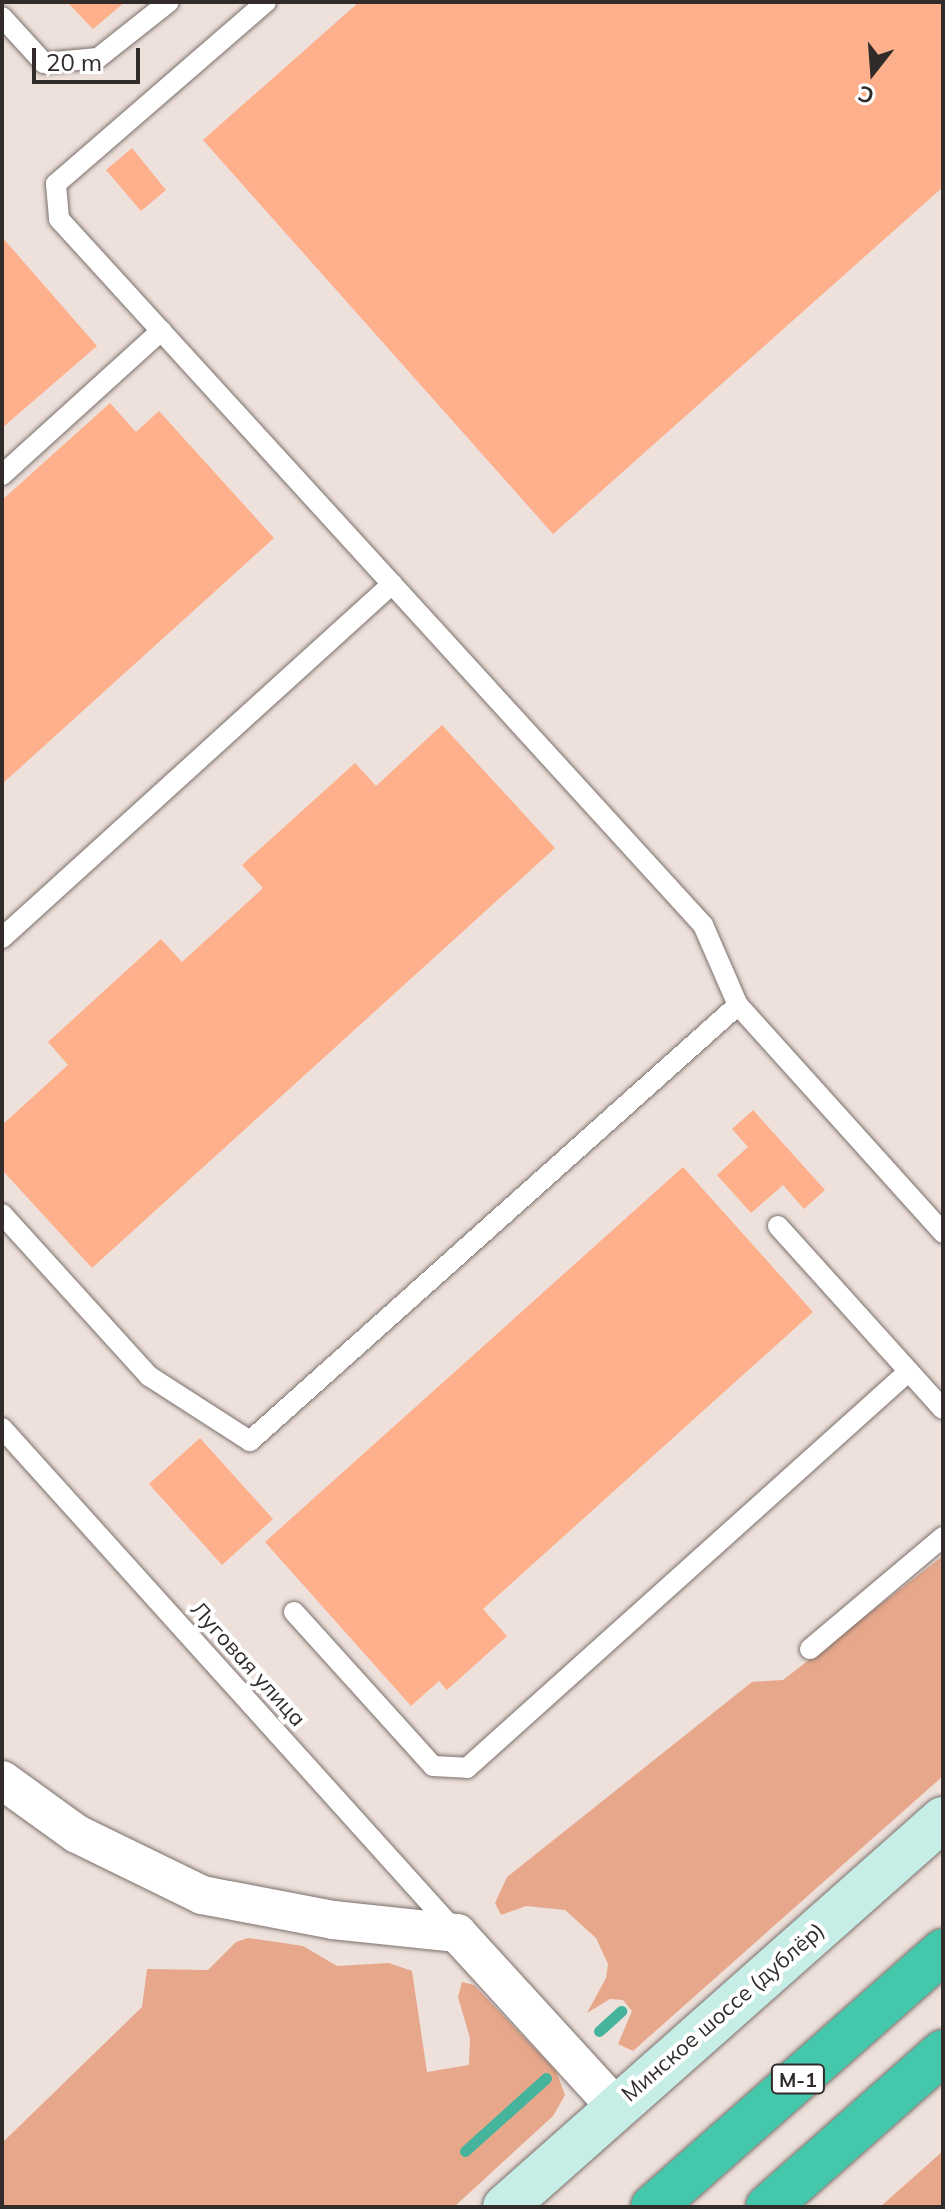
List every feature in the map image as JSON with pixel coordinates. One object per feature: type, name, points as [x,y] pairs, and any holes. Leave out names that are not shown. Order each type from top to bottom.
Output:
[{"type":"highway","name":"М-1","points":[[653,2207],[943,1951]]},
{"type":"highway","points":[[768,2207],[943,2052]]},
{"type":"main road","name":"Минское шоссе (дублёр)","points":[[505,2207],[943,1819]]},
{"type":"street","points":[[2,1780],[77,1834],[202,1895],[333,1920],[457,1933],[616,2107]]},
{"type":"lane","points":[[2,17],[44,63],[98,58],[169,2]]},
{"type":"lane","points":[[266,2],[56,184],[59,219],[703,925],[738,1005],[943,1233]]},
{"type":"lane","points":[[2,475],[161,331]]},
{"type":"lane","points":[[2,938],[392,584]]},
{"type":"lane","points":[[2,1214],[149,1376],[250,1441],[738,1005]]},
{"type":"lane","points":[[778,1226],[943,1409]]},
{"type":"lane","points":[[294,1612],[433,1766],[467,1768],[909,1371]]},
{"type":"lane","name":"Луговая улица","points":[[2,1428],[457,1933]]},
{"type":"lane","points":[[810,1649],[943,1537]]},
{"type":"shaded area","points":[[943,1556],[943,1776],[633,2051],[618,2044],[632,2011],[623,2000],[610,1999],[587,2013],[606,1978],[608,1964],[596,1938],[565,1910],[526,1906],[501,1915],[495,1903],[507,1877],[752,1682],[783,1680]]},
{"type":"shaded area","points":[[248,1938],[303,1946],[337,1966],[389,1963],[412,1971],[427,2072],[469,2065],[470,2038],[458,1997],[462,1982],[474,1985],[556,2071],[565,2095],[553,2116],[454,2207],[2,2207],[2,2143],[142,2007],[147,1969],[208,1970],[236,1942]]},
{"type":"shaded area","points":[[943,2151],[943,2207],[880,2207]]},
{"type":"building","points":[[67,2],[125,2],[93,29]]},
{"type":"building","points":[[359,2],[943,2],[943,187],[553,534],[203,140]]},
{"type":"building","points":[[132,148],[166,190],[141,211],[106,170]]},
{"type":"building","points":[[2,237],[97,346],[2,428]]},
{"type":"building","points":[[110,403],[136,432],[159,411],[274,538],[2,784],[2,500]]},
{"type":"building","points":[[442,725],[555,848],[92,1268],[2,1170],[2,1125],[68,1065],[48,1042],[161,939],[182,962],[263,888],[242,865],[355,763],[376,786]]},
{"type":"building","points":[[753,1110],[825,1190],[804,1209],[783,1185],[751,1213],[717,1175],[748,1147],[732,1129]]},
{"type":"building","points":[[683,1167],[813,1312],[483,1609],[507,1636],[447,1690],[439,1681],[411,1706],[265,1542]]},
{"type":"building","points":[[200,1438],[273,1519],[222,1565],[149,1484]]},
{"type":"waterway","points":[[599,2031],[621,2011]]},
{"type":"waterway","points":[[465,2151],[546,2078]]}]
